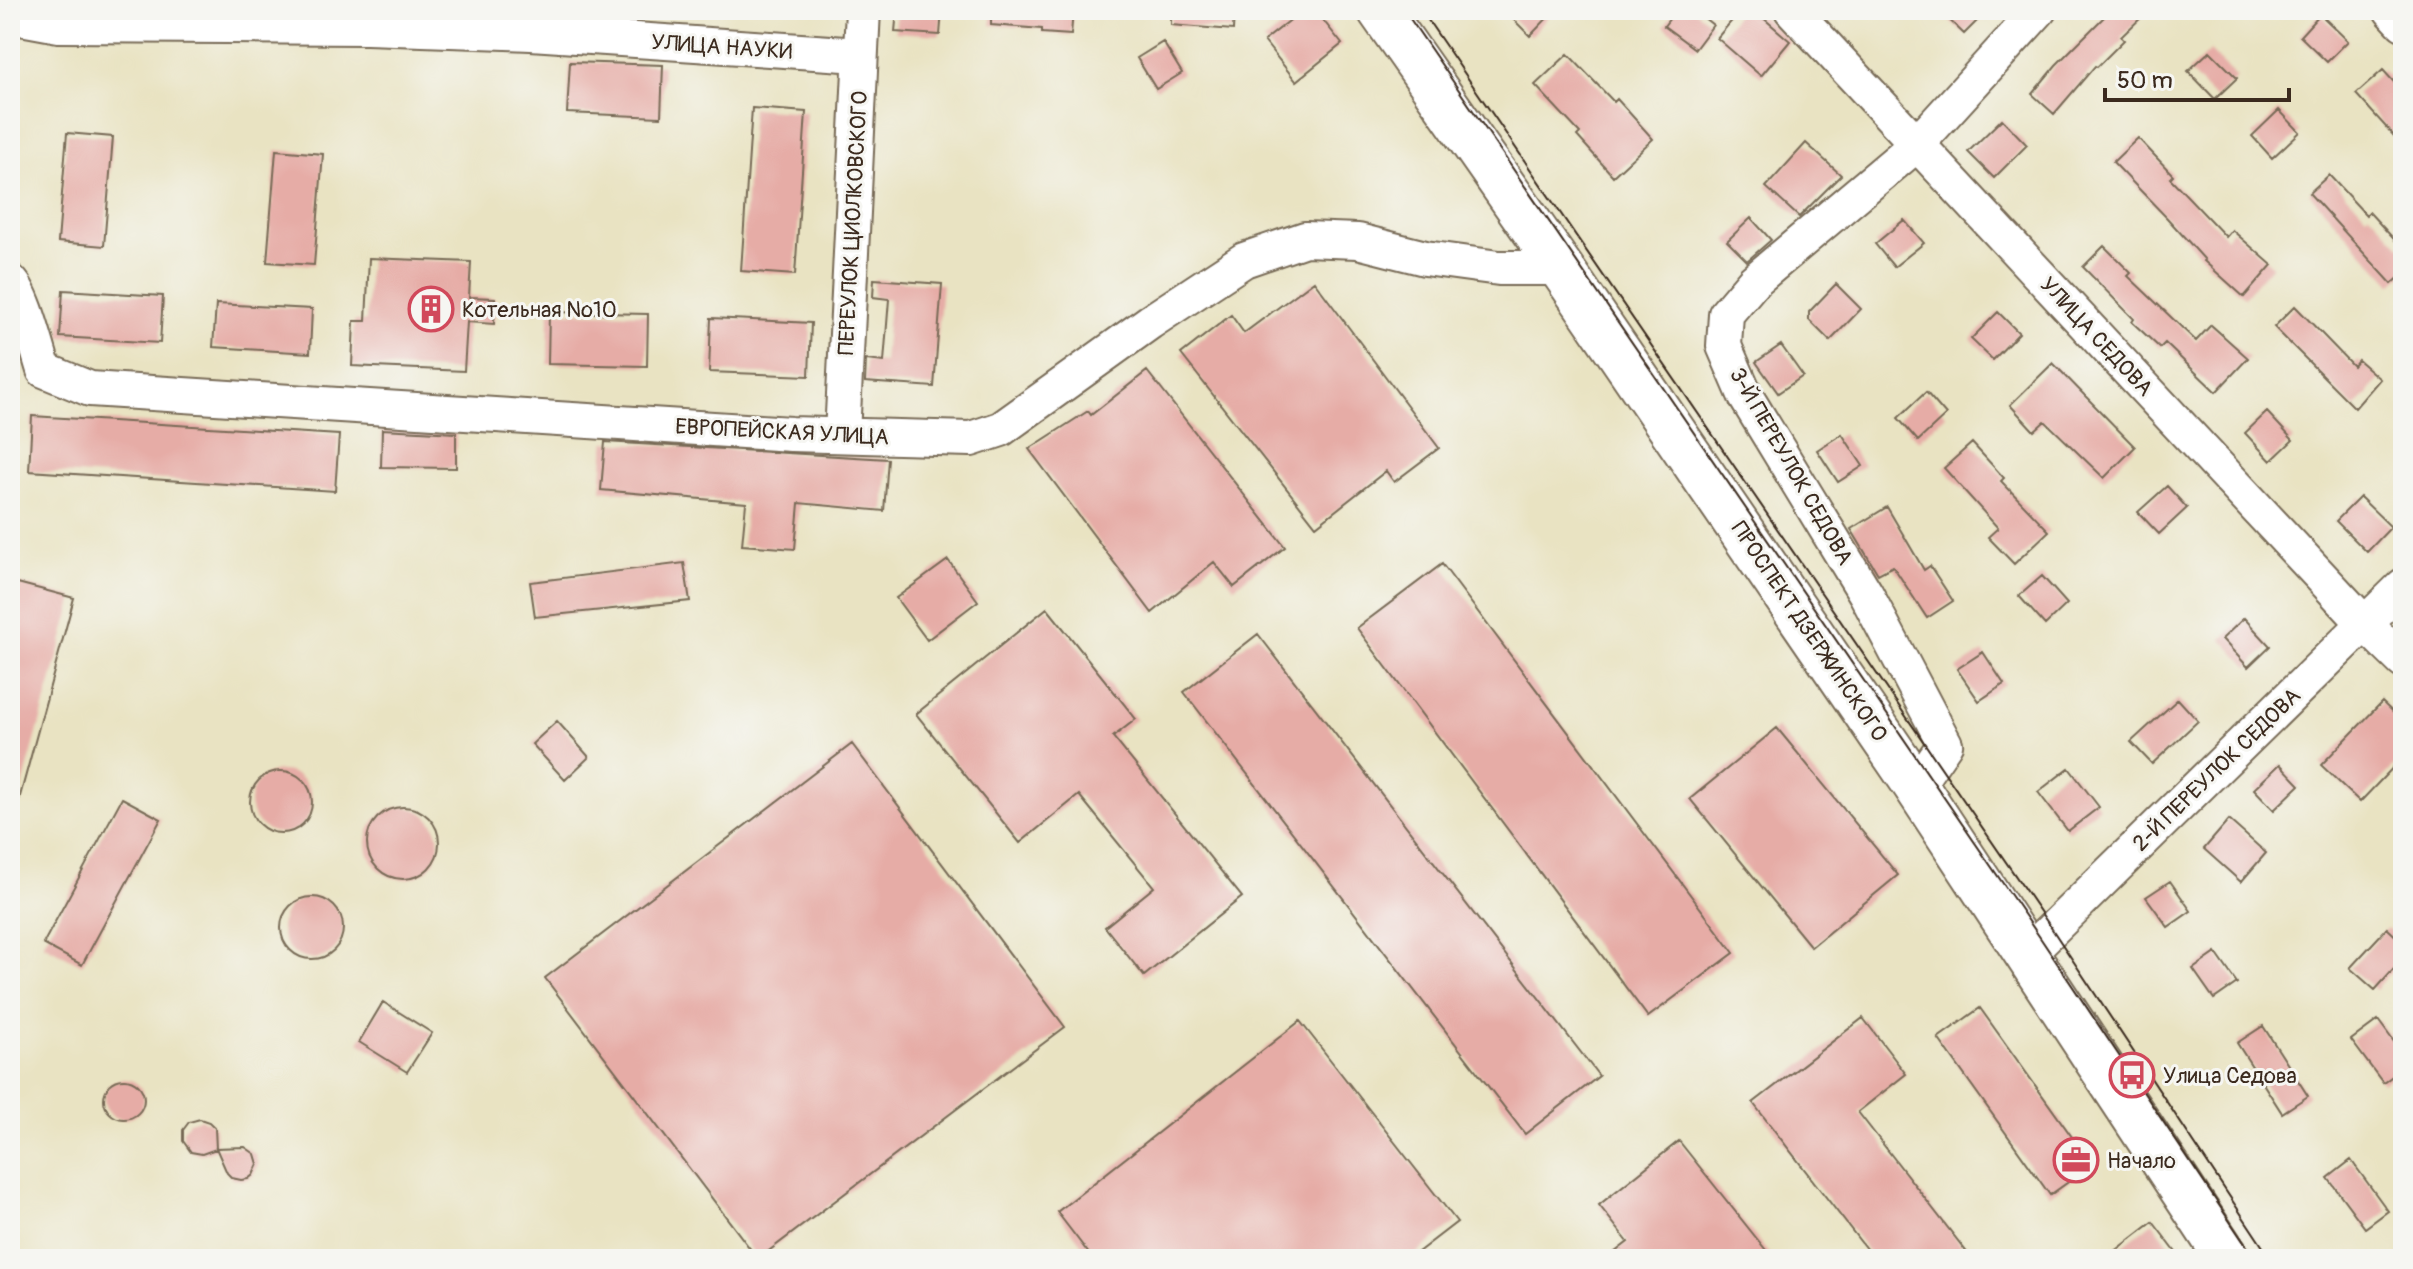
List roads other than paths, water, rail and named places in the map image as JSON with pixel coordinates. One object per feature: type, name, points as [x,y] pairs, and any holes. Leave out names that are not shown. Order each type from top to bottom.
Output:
[{"type":"main road","name":"ПРОСПЕКТ ДЗЕРЖИНСКОГО","points":[[1380,10],[1914,783],[2228,1259]]},
{"type":"street","name":"ПЕРЕУЛОК ЦИОЛКОВСКОГО","points":[[842,435],[863,10]]},
{"type":"street","name":"УЛИЦА СЕДОВА","points":[[1792,10],[2403,661]]},
{"type":"street","name":"3-Й ПЕРЕУЛОК СЕДОВА","points":[[1914,783],[1945,744],[1866,594],[1746,397],[1724,346],[1726,314],[1754,281],[1917,144],[2039,10]]},
{"type":"street","points":[[2391,10],[2403,23]]},
{"type":"street","name":"УЛИЦА НАУКИ","points":[[10,16],[59,25],[367,27],[531,33],[860,55]]},
{"type":"street","name":"ЕВРОПЕЙСКАЯ УЛИЦА","points":[[10,281],[15,284],[23,303],[44,370],[90,389],[791,434],[971,439],[1001,429],[1150,322],[1244,260],[1305,239],[1358,241],[1425,258],[1499,268],[1561,268]]},
{"type":"street","name":"2-Й ПЕРЕУЛОК СЕДОВА","points":[[2028,953],[2403,586]]},
{"type":"tram line","points":[[1404,10],[2041,939],[2255,1259]]},
{"type":"tram line","points":[[1421,10],[2052,929],[2271,1259]]},
{"type":"place","name":"Котельная №10","points":[[431,309]]},
{"type":"place","name":"Улица Седова","points":[[2132,1075]]},
{"type":"place","name":"Начало","points":[[2076,1160]]}]
